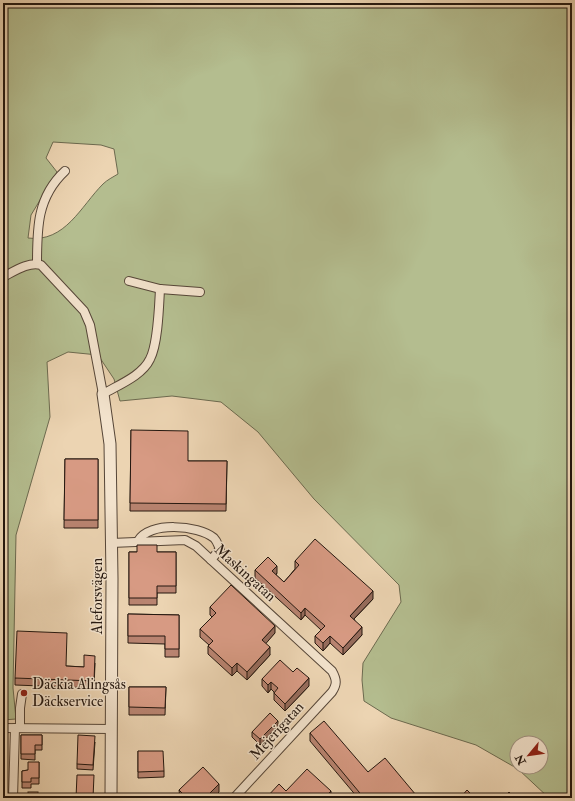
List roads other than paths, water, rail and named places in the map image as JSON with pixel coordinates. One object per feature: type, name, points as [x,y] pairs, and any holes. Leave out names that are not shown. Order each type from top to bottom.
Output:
[{"type":"street","points":[[3,277],[19,269],[37,264],[40,210],[50,188],[66,171]]},
{"type":"street","name":"Aleforsvägen","points":[[37,264],[47,269],[84,311],[90,325],[103,394],[110,444],[111,798]]},
{"type":"street","points":[[129,281],[160,289],[200,292]]},
{"type":"street","points":[[103,394],[139,372],[150,359],[157,328],[160,289]]},
{"type":"street","points":[[138,541],[146,532],[157,528],[176,528],[198,532],[213,537],[217,542],[220,549],[211,560]]},
{"type":"street","name":"Maskingatan","points":[[111,542],[186,540],[196,546],[332,671],[337,680]]},
{"type":"street","name":"Mejerigatan","points":[[234,798],[332,692],[336,686],[337,680]]},
{"type":"street","points":[[13,798],[17,728],[22,694]]},
{"type":"street","points":[[3,728],[111,729]]},
{"type":"place","name":"Däckia Alingsås Däckservice","points":[[24,693]]}]
